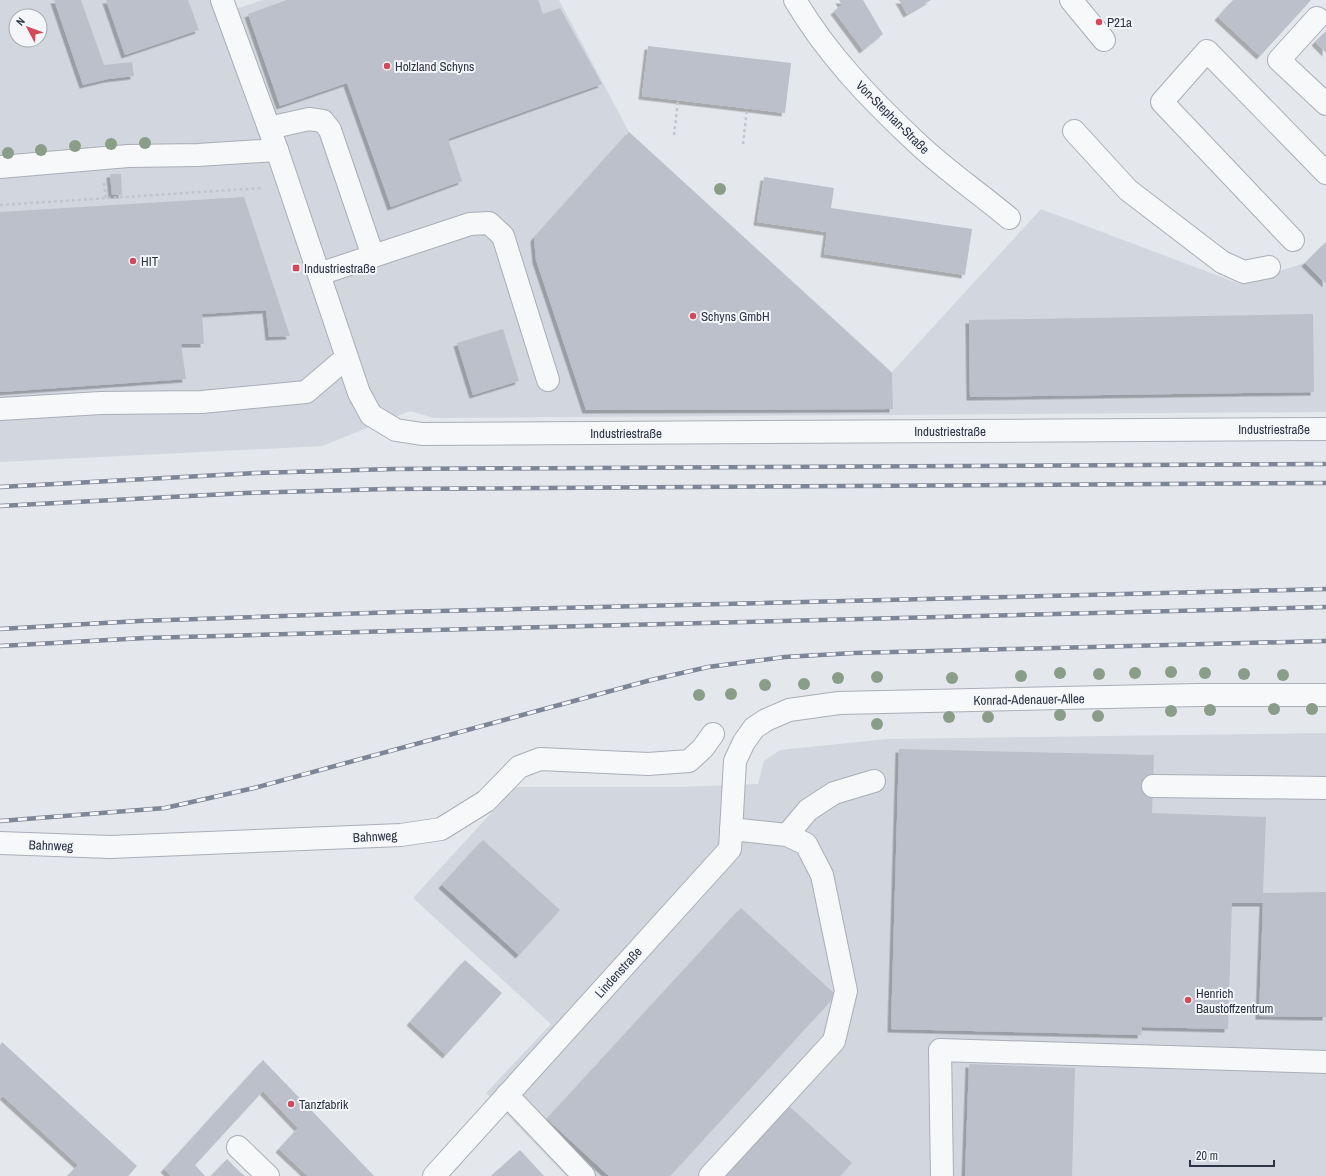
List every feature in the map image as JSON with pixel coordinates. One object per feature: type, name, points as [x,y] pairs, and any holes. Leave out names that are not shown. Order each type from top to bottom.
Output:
[{"type":"street","name":"Industriestraße","points":[[222,0],[270,128],[359,393],[371,415],[396,430],[422,434],[1326,429]]},
{"type":"street","name":"Von-Stephan-Straße","points":[[795,0],[820,39],[839,63],[915,142],[1009,218]]},
{"type":"street","points":[[1071,0],[1104,40]]},
{"type":"street","points":[[1318,18],[1279,60],[1326,104]]},
{"type":"street","points":[[1293,240],[1162,102],[1207,51],[1326,173]]},
{"type":"street","points":[[270,128],[309,119],[323,121],[330,130],[373,256]]},
{"type":"street","points":[[1074,131],[1128,190],[1222,262],[1244,272],[1269,267]]},
{"type":"street","points":[[0,167],[128,156],[198,155],[277,150]]},
{"type":"street","points":[[319,274],[470,224],[489,223],[503,236],[548,380]]},
{"type":"street","points":[[0,409],[101,403],[202,402],[306,392],[346,358]]},
{"type":"street","name":"Konrad-Adenauer-Allee","points":[[744,742],[754,728],[766,720],[789,710],[839,703],[1198,695],[1326,695]]},
{"type":"street","name":"Bahnweg","points":[[0,843],[110,847],[401,834],[441,829],[486,802],[519,767],[540,759],[648,764],[689,761],[703,748],[713,734]]},
{"type":"street","name":"Lindenstraße","points":[[434,1176],[730,849],[735,761],[744,742]]},
{"type":"street","points":[[787,835],[808,810],[834,793],[874,781]]},
{"type":"street","points":[[1153,786],[1326,788]]},
{"type":"street","points":[[710,1176],[834,1041],[846,991],[822,875],[806,844],[787,835],[731,829]]},
{"type":"street","points":[[942,1176],[940,1050],[1326,1062]]},
{"type":"street","points":[[507,1095],[584,1176]]},
{"type":"street","points":[[238,1147],[268,1176]]},
{"type":"path","points":[[674,136],[678,101]]},
{"type":"path","points":[[743,144],[747,109]]},
{"type":"path","points":[[0,204],[289,186]]},
{"type":"shaded area","points":[[0,0],[216,0],[221,14],[263,0],[559,0],[629,132],[892,372],[1041,209],[1240,284],[1305,263],[1326,285],[1326,412],[434,418],[410,411],[322,446],[0,462]]},
{"type":"shaded area","points":[[1326,733],[1326,1176],[566,1176],[486,1093],[551,1024],[413,898],[515,787],[679,787],[758,784],[764,761],[780,750],[887,739]]},
{"type":"building","points":[[54,0],[81,0],[104,65],[132,62],[134,76],[108,79],[83,85]]},
{"type":"building","points":[[106,0],[188,0],[199,30],[125,55]]},
{"type":"building","points":[[287,0],[538,0],[543,14],[560,8],[602,84],[448,139],[462,181],[391,207],[347,83],[280,106],[248,14]]},
{"type":"building","points":[[839,0],[863,0],[883,34],[863,50],[834,11],[842,5]]},
{"type":"building","points":[[899,0],[931,0],[907,14]]},
{"type":"building","points":[[1233,0],[1311,0],[1260,56],[1218,17]]},
{"type":"building","points":[[1326,31],[1326,53],[1315,42]]},
{"type":"building","points":[[648,46],[791,63],[785,113],[642,96]]},
{"type":"building","name":"Schyns GmbH","points":[[629,132],[892,373],[893,409],[586,410],[536,260],[534,238]]},
{"type":"building","points":[[110,174],[121,174],[122,195],[112,195]]},
{"type":"building","points":[[764,177],[834,188],[831,208],[972,229],[965,275],[824,254],[827,232],[757,222]]},
{"type":"building","name":"HIT","points":[[244,197],[290,336],[269,337],[266,310],[202,314],[204,344],[181,344],[186,379],[0,392],[0,212]]},
{"type":"building","points":[[1326,242],[1326,284],[1305,263]]},
{"type":"building","points":[[1313,314],[1314,392],[970,397],[969,320]]},
{"type":"building","points":[[503,329],[519,381],[473,395],[457,343]]},
{"type":"building","points":[[899,749],[1154,755],[1152,813],[1266,817],[1263,893],[1326,892],[1326,1017],[1259,1016],[1263,903],[1232,903],[1228,1029],[1142,1027],[1141,1035],[891,1029]]},
{"type":"building","points":[[483,840],[560,910],[519,955],[442,885]]},
{"type":"building","points":[[741,908],[836,995],[670,1176],[609,1176],[547,1119]]},
{"type":"building","points":[[465,960],[502,993],[446,1055],[410,1022]]},
{"type":"building","points":[[2,1042],[137,1166],[128,1176],[67,1176],[78,1165],[3,1096],[0,1099],[0,1045]]},
{"type":"building","points":[[263,1060],[374,1176],[308,1176],[279,1149],[298,1128],[263,1091],[195,1165],[205,1176],[171,1176],[164,1169]]},
{"type":"building","points":[[969,1064],[1075,1068],[1072,1176],[965,1176]]},
{"type":"building","points":[[789,1106],[852,1163],[840,1176],[725,1176]]},
{"type":"building","points":[[520,1150],[544,1176],[491,1176]]},
{"type":"building","points":[[227,1159],[240,1172],[245,1176],[211,1176]]},
{"type":"railway","points":[[0,487],[256,473],[393,469],[1326,464]]},
{"type":"railway","points":[[0,506],[246,493],[387,489],[1326,483]]},
{"type":"railway","points":[[0,629],[139,621],[399,612],[1326,589]]},
{"type":"railway","points":[[0,646],[145,638],[1326,607]]},
{"type":"railway","points":[[0,821],[165,808],[254,788],[651,680],[708,667],[785,657],[854,653],[1326,641]]},
{"type":"place","name":"P21a","points":[[1099,22]]},
{"type":"place","name":"Holzland Schyns","points":[[387,66]]},
{"type":"place","name":"HIT","points":[[133,261]]},
{"type":"place","name":"Industriestraße","points":[[296,268]]},
{"type":"place","name":"Schyns GmbH","points":[[693,316]]},
{"type":"place","name":"Henrich Baustoffzentrum","points":[[1188,1000]]},
{"type":"place","name":"Tanzfabrik","points":[[291,1104]]}]
